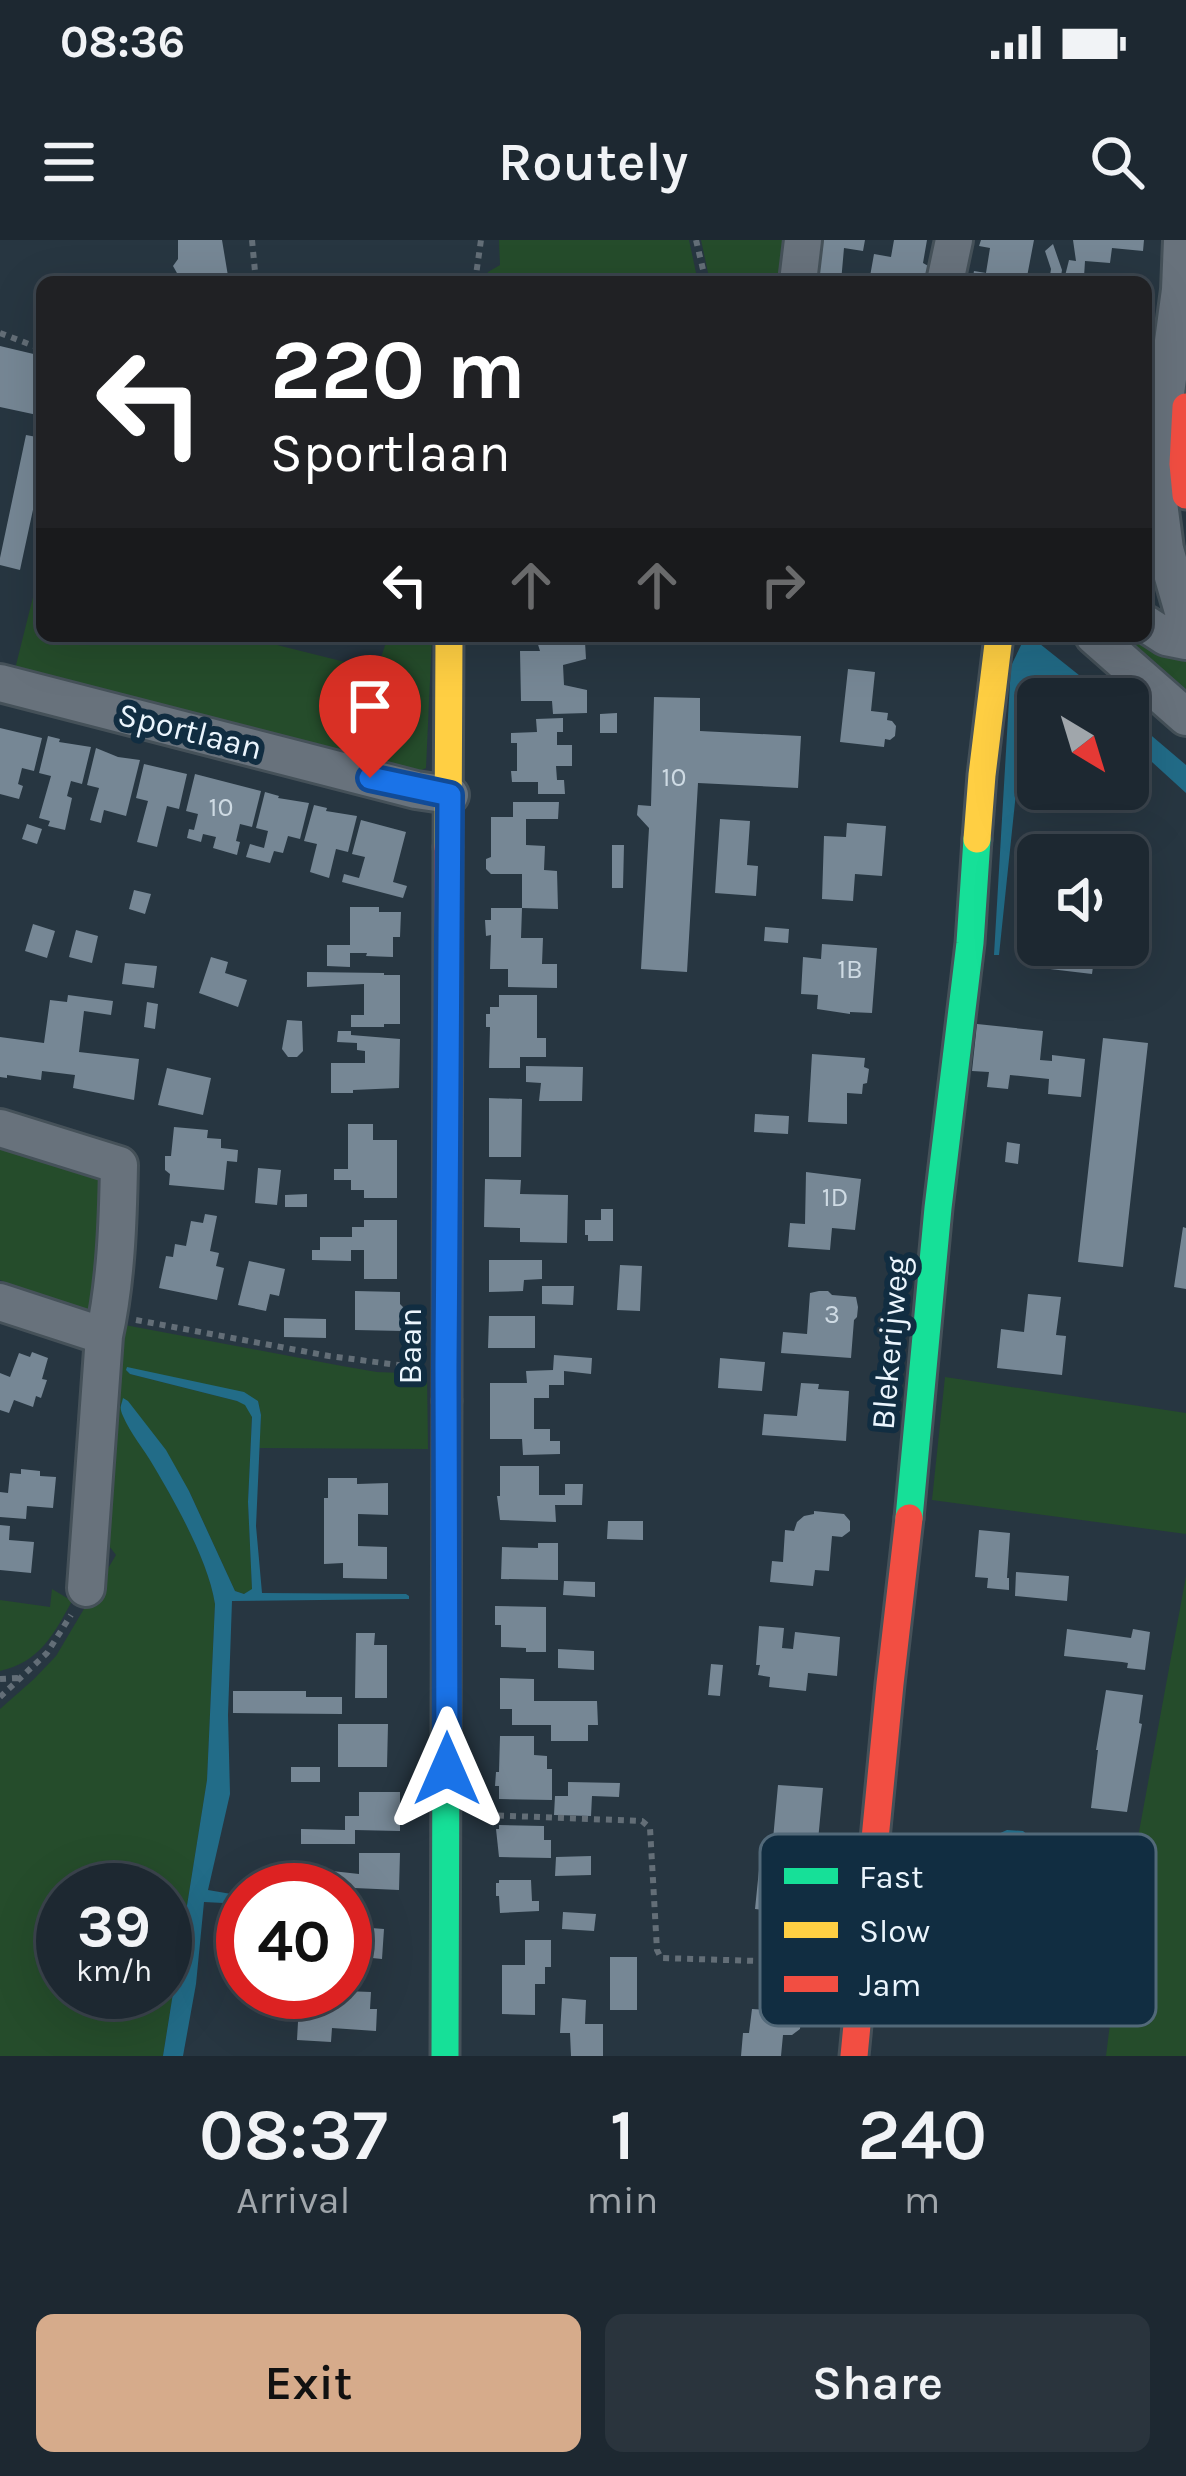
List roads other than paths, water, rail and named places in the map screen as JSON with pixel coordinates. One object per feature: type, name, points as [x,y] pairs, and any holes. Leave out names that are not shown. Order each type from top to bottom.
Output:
[{"type":"street","points":[[799,276],[803,240]]},
{"type":"street","points":[[946,276],[954,240]]},
{"type":"street","points":[[1182,240],[1180,425],[1186,495]]},
{"type":"street","points":[[1180,425],[1163,452],[1156,476],[1168,564],[1186,622]]},
{"type":"street","points":[[1152,628],[1186,641]]},
{"type":"street","name":"Baan","points":[[445,2056],[449,642]]},
{"type":"street","name":"Blekerijweg","points":[[876,1834],[997,642]]},
{"type":"street","points":[[1101,642],[1186,717]]},
{"type":"street","name":"Sportlaan","points":[[0,682],[450,795]]},
{"type":"street","points":[[0,1128],[119,1165],[86,1588]]},
{"type":"street","points":[[0,1302],[106,1326]]},
{"type":"street","name":"Blekerijweg","points":[[854,2056],[857,2026]]},
{"type":"water","points":[[1023,642],[1038,642],[1083,678],[1017,678],[1017,783],[999,955],[994,955],[1011,666]]},
{"type":"water","points":[[1149,734],[1186,765],[1186,793],[1149,759]]},
{"type":"water","points":[[126,1370],[244,1392],[258,1401],[256,1526],[262,1593],[409,1596],[232,1601],[230,1794],[208,1890],[216,1891],[216,1903],[204,1902],[192,2006],[192,1874],[207,1780],[215,1604],[190,1533],[121,1407],[123,1398],[166,1450],[235,1591],[244,1594],[252,1589],[248,1502],[252,1417],[237,1401]]},
{"type":"water","points":[[169,2019],[190,2019],[183,2056],[163,2056]]}]
